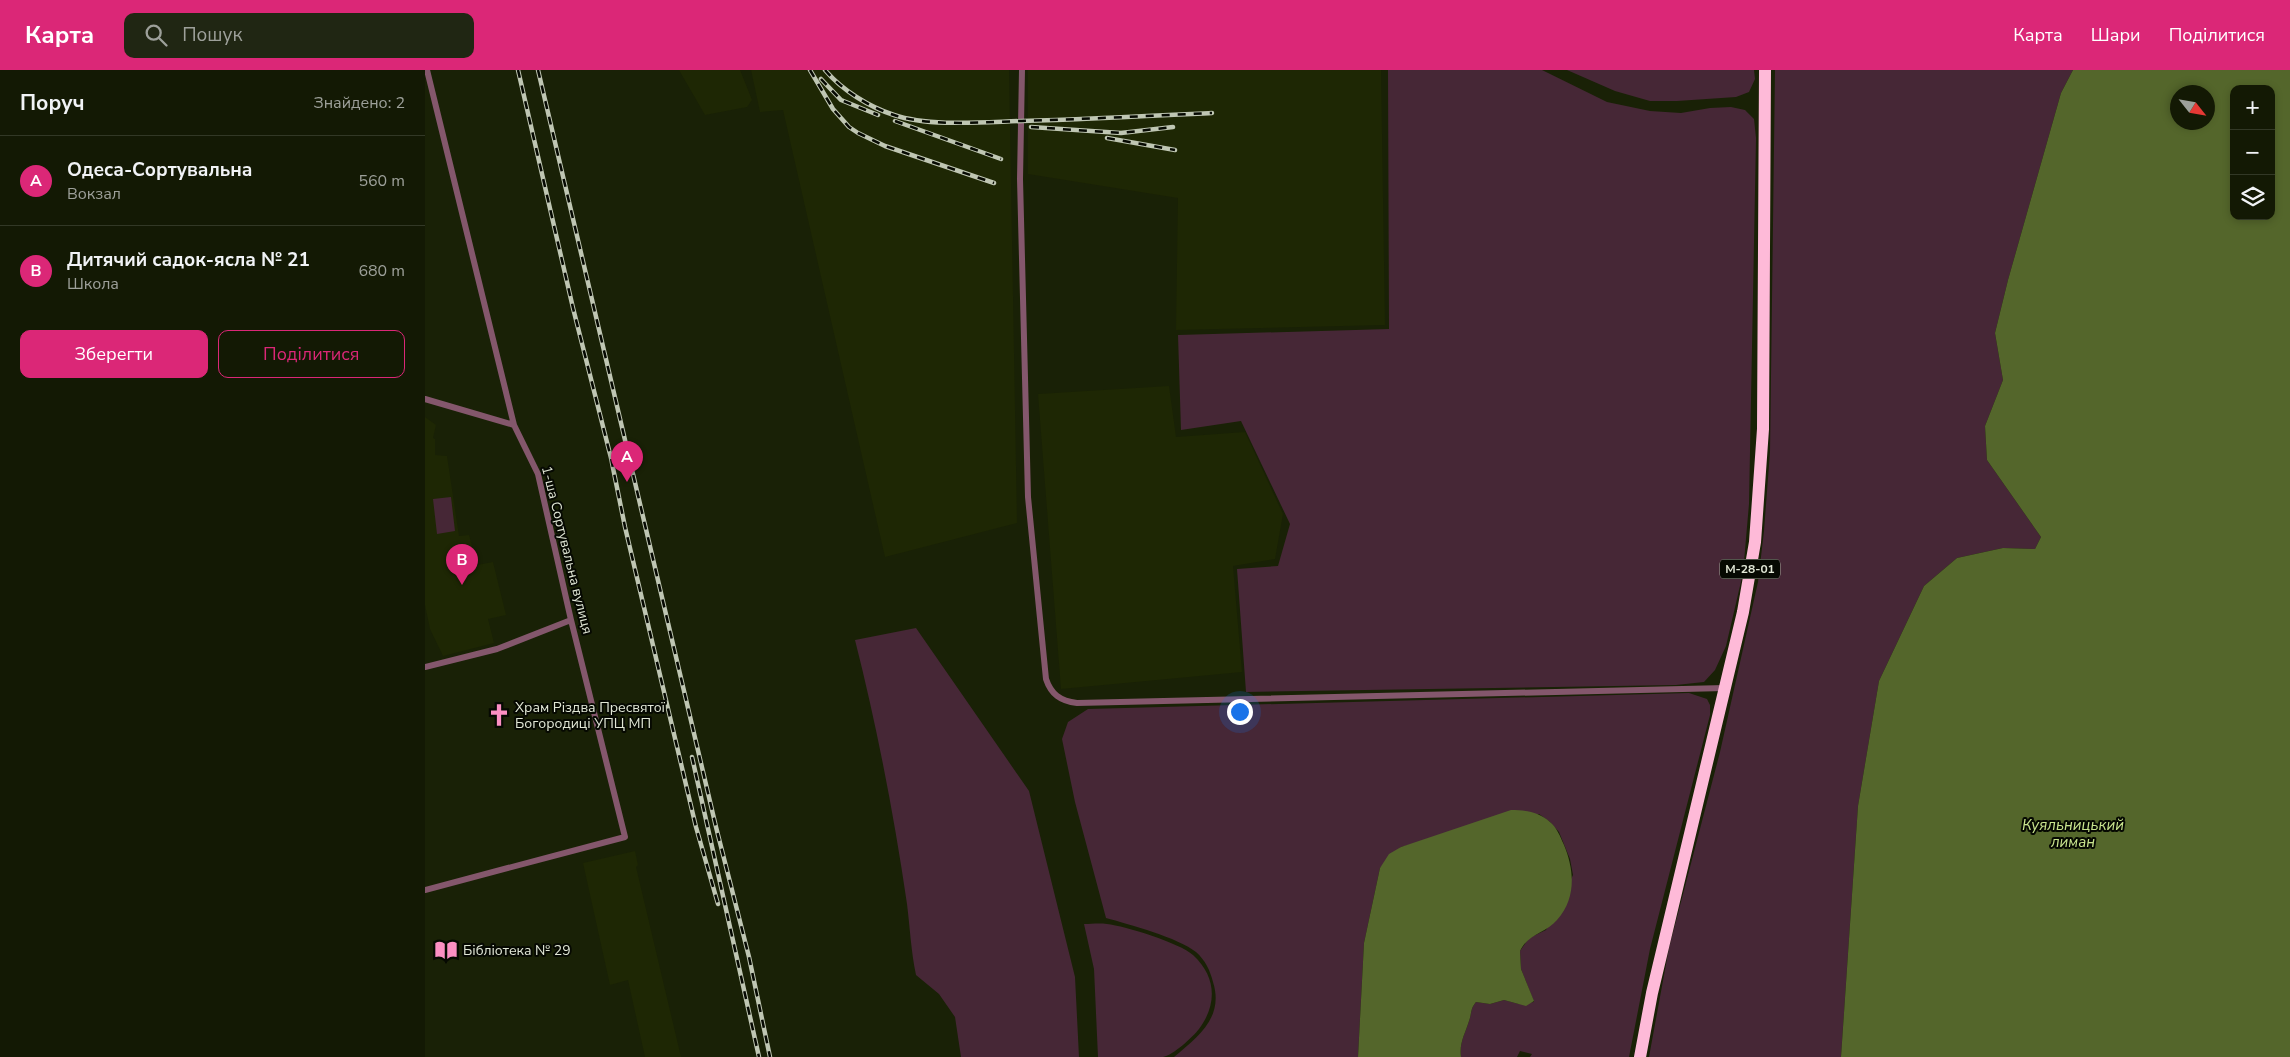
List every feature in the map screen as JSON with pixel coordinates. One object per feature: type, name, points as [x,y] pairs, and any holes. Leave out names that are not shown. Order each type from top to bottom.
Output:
[{"type":"highway","name":"М-28-01","points":[[1640,1057],[1652,993],[1743,612],[1755,542],[1763,429],[1765,70]]},
{"type":"street","name":"1-ша Сортувальна вулиця","points":[[425,890],[625,837],[571,620],[538,474],[514,425],[427,70]]},
{"type":"street","points":[[1021,70],[1021,189],[1028,496],[1046,679],[1053,694],[1061,700],[1077,703],[1726,688]]},
{"type":"street","points":[[425,399],[514,425]]},
{"type":"street","points":[[425,667],[497,649],[571,620]]},
{"type":"shaded area","points":[[679,70],[740,70],[752,100],[747,107],[705,115]]},
{"type":"shaded area","points":[[751,70],[1009,70],[1017,523],[885,557],[783,110],[760,112]]},
{"type":"shaded area","points":[[1028,70],[1381,70],[1385,325],[1176,330],[1178,198],[1028,174]]},
{"type":"shaded area","points":[[1388,70],[1542,70],[1607,102],[1650,111],[1681,113],[1710,108],[1731,107],[1745,110],[1754,119],[1756,138],[1749,504],[1743,573],[1726,646],[1715,670],[1704,682],[1676,685],[1246,692],[1237,569],[1278,566],[1290,524],[1241,421],[1181,430],[1178,335],[1389,329]]},
{"type":"shaded area","points":[[1567,70],[1754,70],[1755,79],[1749,92],[1736,97],[1650,101],[1615,91]]},
{"type":"shaded area","points":[[1775,70],[2073,70],[2061,93],[2008,280],[1995,333],[2003,380],[1985,426],[1987,460],[2041,537],[2035,549],[2003,548],[1957,558],[1924,586],[1879,681],[1858,806],[1841,1057],[1649,1057],[1669,948],[1720,752],[1758,582],[1770,452]]},
{"type":"shaded area","points":[[1169,386],[1176,437],[1245,432],[1283,514],[1275,559],[1233,566],[1242,672],[1061,689],[1038,394]]},
{"type":"shaded area","points":[[425,417],[436,425],[433,438],[435,439],[435,455],[447,456],[459,536],[469,535],[477,565],[493,562],[506,615],[488,619],[494,643],[443,656],[430,629],[425,605]]},
{"type":"shaded area","points":[[451,497],[455,531],[437,534],[433,499]]},
{"type":"shaded area","points":[[916,628],[1029,791],[1075,977],[1079,1057],[961,1057],[955,1017],[939,994],[916,975],[891,804],[871,705],[855,640]]},
{"type":"shaded area","points":[[1689,693],[1707,699],[1710,705],[1710,715],[1650,949],[1629,1057],[1530,1057],[1532,1054],[1520,1051],[1517,1057],[1461,1057],[1463,1039],[1476,1002],[1490,1004],[1504,1000],[1519,1004],[1534,1002],[1521,969],[1520,951],[1529,938],[1546,930],[1573,875],[1570,859],[1559,832],[1539,814],[1401,847],[1380,868],[1364,943],[1358,1057],[1174,1057],[1200,1033],[1212,1016],[1216,994],[1212,978],[1202,958],[1188,947],[1153,932],[1106,918],[1075,802],[1062,739],[1068,722],[1088,709]]},
{"type":"shaded area","points":[[635,851],[638,865],[636,867],[681,1057],[645,1057],[628,980],[610,985],[583,863]]},
{"type":"shaded area","points":[[1084,924],[1115,925],[1177,945],[1193,955],[1207,972],[1212,991],[1209,1010],[1199,1029],[1177,1050],[1163,1057],[1098,1057],[1094,969]]},
{"type":"water","name":"Куяльницький лиман","points":[[2073,70],[2290,70],[2290,1057],[1841,1057],[1858,806],[1879,681],[1924,586],[1957,558],[2003,548],[2035,549],[2041,537],[1987,460],[1985,426],[2003,380],[1995,333],[2008,280],[2061,93]]},
{"type":"water","points":[[1511,810],[1537,814],[1552,824],[1564,845],[1570,864],[1571,893],[1563,911],[1553,924],[1532,937],[1523,945],[1520,951],[1521,969],[1534,1001],[1526,1006],[1504,1000],[1490,1004],[1476,1002],[1463,1039],[1461,1057],[1358,1057],[1364,943],[1380,868],[1389,854],[1401,847]]},
{"type":"railway","points":[[518,70],[573,308],[611,458],[625,527],[696,827],[718,904]]},
{"type":"railway","points":[[538,70],[716,827],[749,957],[770,1057]]},
{"type":"railway","points":[[810,70],[833,109],[849,127],[858,133],[885,146],[994,183]]},
{"type":"railway","points":[[825,70],[848,91],[875,107],[894,115],[924,121],[974,123],[1212,113]]},
{"type":"railway","points":[[821,79],[841,100],[878,115]]},
{"type":"railway","points":[[895,121],[1001,159]]},
{"type":"railway","points":[[1031,127],[1121,133],[1173,127]]},
{"type":"railway","points":[[1107,138],[1175,150]]},
{"type":"railway","points":[[692,757],[759,1057]]},
{"type":"place","name":"Одеса-Сортувальна","points":[[627,482]]},
{"type":"place","name":"Дитячий садок-ясла № 21","points":[[462,585]]},
{"type":"place","name":"Храм Різдва Пресвятої Богородиці УПЦ МП","points":[[499,715]]},
{"type":"place","name":"Бібліотека № 29","points":[[446,950]]}]
